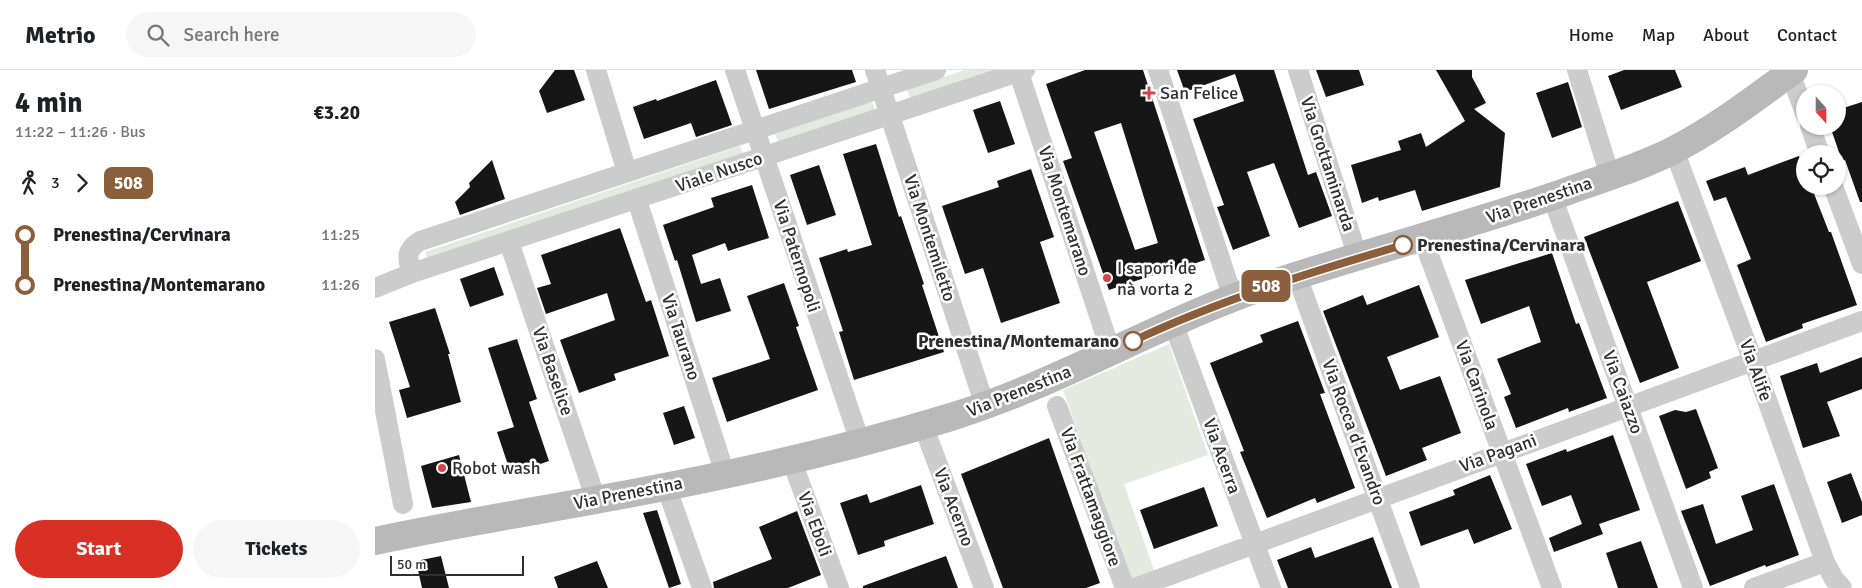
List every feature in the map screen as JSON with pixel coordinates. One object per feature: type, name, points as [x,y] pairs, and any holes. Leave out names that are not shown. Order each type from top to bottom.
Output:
[{"type":"main road","name":"Via Prenestina","points":[[375,541],[725,474],[859,442],[985,406],[1039,385],[1173,323],[1233,298],[1297,276],[1423,239],[1553,196],[1610,176],[1674,150],[1733,115],[1792,71]]},
{"type":"street","points":[[596,70],[627,172]]},
{"type":"street","name":"Via Paternopoli","points":[[735,70],[859,442]]},
{"type":"street","name":"Viale Nusco","points":[[412,273],[408,253],[410,248],[420,241],[755,129],[878,79],[936,70]]},
{"type":"street","points":[[1158,70],[1233,298]]},
{"type":"street","name":"Via Grottaminarda","points":[[1298,70],[1359,258]]},
{"type":"street","points":[[1577,70],[1610,176]]},
{"type":"street","name":"Viale Nusco","points":[[375,288],[412,273],[637,200],[1021,71]]},
{"type":"street","name":"Via Montemarano","points":[[1021,71],[1111,352]]},
{"type":"street","points":[[1792,71],[1796,85]]},
{"type":"street","name":"Via Montemiletto","points":[[878,79],[985,406]]},
{"type":"street","name":"Via Alife","points":[[1674,150],[1753,361],[1825,562],[1834,579],[1843,588]]},
{"type":"street","points":[[1836,195],[1862,264]]},
{"type":"street","name":"Via Caiazzo","points":[[1553,196],[1693,588]]},
{"type":"street","name":"Via Taurano","points":[[637,200],[725,474]]},
{"type":"street","name":"Via Carinola","points":[[1423,239],[1552,588]]},
{"type":"street","name":"Via Baselice","points":[[509,242],[597,500]]},
{"type":"street","name":"Via Rocca d'Evandro","points":[[1297,276],[1410,588]]},
{"type":"street","name":"Via Pagani","points":[[1135,588],[1378,497],[1862,321]]},
{"type":"street","name":"Via Acerra","points":[[1173,323],[1271,588]]},
{"type":"street","points":[[375,360],[403,504]]},
{"type":"street","name":"Via Frattamaggiore","points":[[1057,406],[1125,588]]},
{"type":"street","name":"Via Acerno","points":[[923,425],[985,588]]},
{"type":"street","name":"Via Eboli","points":[[791,459],[839,588]]},
{"type":"street","points":[[666,486],[701,588]]},
{"type":"street","points":[[1754,588],[1825,562]]},
{"type":"shaded area","points":[[965,70],[1004,70],[911,101],[907,89]]},
{"type":"shaded area","points":[[872,101],[876,112],[779,145],[775,134]]},
{"type":"shaded area","points":[[740,146],[744,157],[429,263],[425,252]]},
{"type":"shaded area","points":[[1169,344],[1208,455],[1124,484],[1155,573],[1130,581],[1063,390]]},
{"type":"building","points":[[555,70],[574,70],[585,100],[547,113],[539,91]]},
{"type":"building","points":[[756,70],[852,70],[856,82],[769,109]]},
{"type":"building","points":[[1085,70],[1143,70],[1205,260],[1109,290],[1063,161],[1072,158],[1046,84]],"holes":[[[1121,123],[1158,243],[1135,250],[1094,132]]]},
{"type":"building","points":[[1177,70],[1274,70],[1308,175],[1316,172],[1332,216],[1299,228],[1274,163],[1247,172],[1270,236],[1233,250],[1217,207],[1224,205],[1193,119],[1244,101],[1235,74],[1185,92]]},
{"type":"building","points":[[1316,70],[1359,70],[1364,85],[1326,97]]},
{"type":"building","points":[[1436,70],[1472,70],[1472,77],[1486,103],[1474,109],[1505,133],[1500,187],[1422,211],[1415,190],[1379,201],[1378,197],[1362,203],[1351,165],[1401,150],[1398,141],[1421,133],[1426,147],[1465,121]]},
{"type":"building","points":[[1624,70],[1675,70],[1682,87],[1621,110],[1608,76]]},
{"type":"building","points":[[716,80],[732,125],[696,137],[691,123],[644,139],[633,107],[656,99],[657,101]]},
{"type":"building","points":[[1568,82],[1582,127],[1552,138],[1536,93]]},
{"type":"building","points":[[1000,101],[1015,144],[988,153],[973,110]]},
{"type":"building","points":[[1862,102],[1862,202],[1860,202],[1846,163],[1846,145],[1837,145],[1833,135],[1846,135],[1846,107]]},
{"type":"building","points":[[876,144],[899,217],[901,216],[924,284],[922,285],[944,352],[854,380],[839,332],[843,331],[819,258],[847,249],[848,252],[872,245],[843,154]]},
{"type":"building","points":[[1796,157],[1796,195],[1815,195],[1829,232],[1831,232],[1857,305],[1802,324],[1803,328],[1766,342],[1737,265],[1751,259],[1726,197],[1714,201],[1706,181],[1745,167],[1748,175]]},
{"type":"building","points":[[492,160],[505,199],[460,215],[455,202],[470,187],[469,183]]},
{"type":"building","points":[[819,165],[836,215],[807,225],[790,175]]},
{"type":"building","points":[[1031,169],[1054,237],[1040,242],[1060,303],[1001,323],[983,268],[965,274],[942,206],[999,187],[997,181]]},
{"type":"building","points":[[752,185],[769,238],[728,251],[725,243],[692,255],[701,284],[720,278],[731,311],[696,322],[677,260],[675,261],[663,225],[714,207],[711,198]]},
{"type":"building","points":[[1678,201],[1701,261],[1647,282],[1679,368],[1640,383],[1584,237]]},
{"type":"building","points":[[620,228],[646,302],[651,300],[669,356],[614,374],[616,380],[579,393],[560,340],[615,320],[607,293],[546,314],[537,288],[551,284],[541,255]]},
{"type":"building","points":[[1552,253],[1576,324],[1579,323],[1607,398],[1569,412],[1568,408],[1516,428],[1504,397],[1511,394],[1497,359],[1541,342],[1529,306],[1481,324],[1465,280]]},
{"type":"building","points":[[494,267],[504,295],[470,307],[460,279]]},
{"type":"building","points":[[784,283],[799,326],[796,327],[818,390],[727,422],[712,378],[770,359],[747,296]]},
{"type":"building","points":[[1419,285],[1439,337],[1387,357],[1400,390],[1440,376],[1461,433],[1422,448],[1427,460],[1386,476],[1323,311],[1363,295],[1367,305]]},
{"type":"building","points":[[435,308],[450,354],[448,354],[461,402],[407,418],[399,390],[410,387],[389,322]]},
{"type":"building","points":[[1298,321],[1325,393],[1320,394],[1355,488],[1317,503],[1315,498],[1267,518],[1240,452],[1244,451],[1210,363],[1263,342],[1260,335]]},
{"type":"building","points":[[517,339],[537,399],[529,402],[549,461],[511,474],[497,432],[514,427],[488,348]]},
{"type":"building","points":[[1862,357],[1862,389],[1827,402],[1840,436],[1803,448],[1780,376],[1817,363],[1820,373]]},
{"type":"building","points":[[684,406],[695,438],[674,445],[663,413]]},
{"type":"building","points":[[1696,409],[1718,468],[1709,472],[1711,478],[1686,489],[1659,416],[1675,410],[1686,412]]},
{"type":"building","points":[[1613,435],[1640,510],[1599,524],[1603,534],[1554,552],[1549,538],[1582,524],[1571,495],[1542,506],[1526,464],[1566,449],[1567,452]]},
{"type":"building","points":[[1049,438],[1100,583],[1086,588],[1003,588],[961,474]]},
{"type":"building","points":[[459,455],[471,502],[432,508],[421,466]]},
{"type":"building","points":[[1851,473],[1862,502],[1862,515],[1842,523],[1827,482]]},
{"type":"building","points":[[1490,475],[1512,529],[1474,544],[1468,529],[1421,546],[1409,512],[1455,495],[1453,490]]},
{"type":"building","points":[[1774,484],[1799,555],[1766,567],[1765,565],[1710,586],[1681,511],[1703,504],[1716,544],[1753,530],[1741,496]]},
{"type":"building","points":[[921,485],[934,524],[884,541],[885,546],[858,555],[840,503],[867,494],[870,503]]},
{"type":"building","points":[[1204,487],[1218,526],[1154,549],[1140,510]]},
{"type":"building","points":[[657,510],[681,584],[669,588],[643,513]]},
{"type":"building","points":[[797,511],[821,575],[788,588],[714,588],[713,582],[772,559],[759,527]]},
{"type":"building","points":[[1373,537],[1392,588],[1288,588],[1277,560],[1311,547],[1315,558]]},
{"type":"building","points":[[1641,541],[1658,588],[1618,588],[1606,553]]},
{"type":"building","points":[[441,556],[449,588],[422,588],[416,561]]},
{"type":"building","points":[[946,556],[958,588],[863,588],[863,586]]},
{"type":"building","points":[[597,561],[608,588],[558,588],[554,577]]},
{"type":"bus line","name":"508","points":[[1133,341],[1205,309],[1265,286],[1403,245]]},
{"type":"place","name":"San Felice","points":[[1149,93]]},
{"type":"place","name":"Prenestina/Cervinara","points":[[1403,245]]},
{"type":"place","name":"I sapori de nà vorta 2","points":[[1107,278]]},
{"type":"place","name":"Prenestina/Montemarano","points":[[1133,341]]},
{"type":"place","name":"Robot wash","points":[[442,468]]}]
